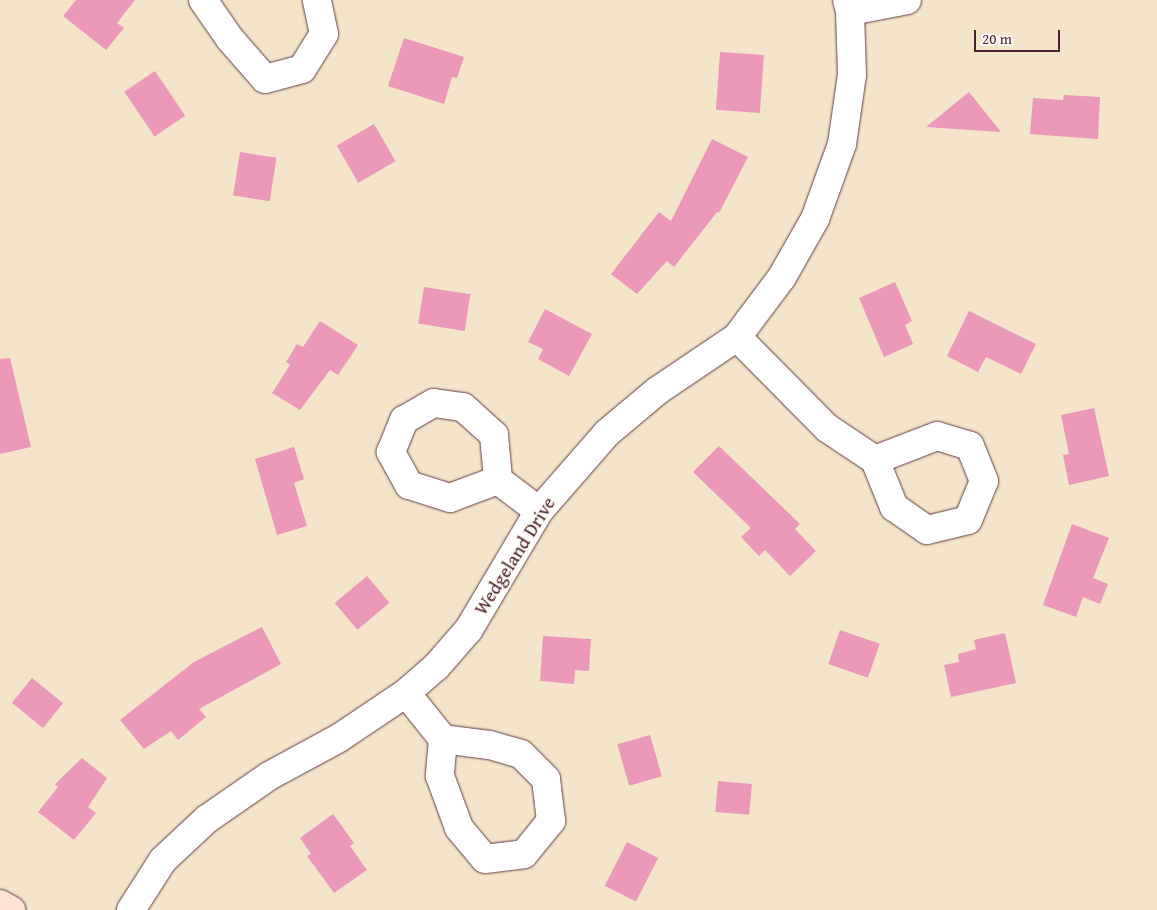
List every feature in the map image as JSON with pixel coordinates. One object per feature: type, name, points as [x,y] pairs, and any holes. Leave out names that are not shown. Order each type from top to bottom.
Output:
[{"type":"main road","points":[[0,904],[11,910]]},
{"type":"street","points":[[203,0],[230,39],[265,79],[302,69],[324,34],[318,0]]},
{"type":"street","points":[[848,5],[907,0]]},
{"type":"street","name":"Wedgeland Drive","points":[[131,910],[163,860],[207,819],[269,776],[340,738],[406,693],[437,666],[469,629],[539,511],[607,433],[657,391],[737,337],[782,278],[815,219],[842,144],[852,75],[848,5]]},
{"type":"street","points":[[737,337],[827,428],[875,460]]},
{"type":"street","points":[[498,480],[539,511]]},
{"type":"street","points":[[406,693],[443,739],[440,776],[458,828],[485,859],[524,854],[551,821],[546,779],[521,754],[488,745],[443,739]]},
{"type":"building","points":[[76,0],[135,0],[117,23],[124,28],[106,50],[63,16]]},
{"type":"building","points":[[404,38],[464,57],[457,78],[452,77],[444,104],[388,86]]},
{"type":"building","points":[[720,52],[764,55],[760,113],[716,110]]},
{"type":"building","points":[[155,71],[185,116],[155,136],[124,92]]},
{"type":"building","points":[[969,92],[1001,132],[926,127]]},
{"type":"building","points":[[1064,95],[1100,97],[1098,139],[1030,134],[1033,98],[1063,100]]},
{"type":"building","points":[[374,124],[396,161],[358,183],[337,146]]},
{"type":"building","points":[[712,139],[748,157],[719,213],[717,212],[674,267],[667,261],[637,294],[611,274],[659,212],[671,221]]},
{"type":"building","points":[[240,152],[277,158],[270,201],[233,195]]},
{"type":"building","points":[[895,282],[912,321],[905,325],[913,344],[884,357],[859,298]]},
{"type":"building","points":[[424,287],[470,294],[465,331],[418,324]]},
{"type":"building","points":[[545,309],[592,334],[569,376],[538,359],[543,349],[528,342]]},
{"type":"building","points":[[969,311],[1036,344],[1021,374],[986,357],[978,372],[947,356]]},
{"type":"building","points":[[320,321],[358,345],[338,375],[330,370],[300,410],[272,393],[290,365],[286,362],[297,344],[303,347]]},
{"type":"building","points":[[10,358],[31,447],[0,454],[0,359]]},
{"type":"building","points":[[1094,408],[1109,476],[1069,485],[1063,455],[1069,454],[1061,415]]},
{"type":"building","points":[[719,446],[800,524],[795,529],[816,551],[790,576],[765,550],[759,556],[741,537],[751,528],[693,472]]},
{"type":"building","points":[[294,447],[304,479],[294,483],[307,526],[277,535],[255,459]]},
{"type":"building","points":[[1072,524],[1109,538],[1093,578],[1108,584],[1100,604],[1083,597],[1076,617],[1043,605]]},
{"type":"building","points":[[367,576],[389,603],[357,630],[335,603]]},
{"type":"building","points":[[262,627],[281,664],[199,709],[206,717],[178,740],[171,731],[144,749],[120,720],[194,662]]},
{"type":"building","points":[[840,630],[880,644],[868,678],[828,664]]},
{"type":"building","points":[[1005,633],[1016,683],[951,697],[944,665],[959,662],[958,654],[976,649],[974,640]]},
{"type":"building","points":[[543,636],[591,639],[589,671],[575,670],[574,684],[540,681]]},
{"type":"building","points":[[32,678],[63,703],[43,728],[12,703]]},
{"type":"building","points":[[650,735],[662,776],[629,786],[617,744]]},
{"type":"building","points":[[82,758],[107,778],[88,807],[96,813],[74,840],[38,812],[58,787],[55,784]]},
{"type":"building","points":[[718,781],[752,784],[749,815],[715,812]]},
{"type":"building","points":[[333,814],[354,843],[350,846],[367,870],[334,893],[307,856],[311,854],[300,838]]},
{"type":"building","points":[[627,842],[658,858],[636,902],[605,886]]}]
